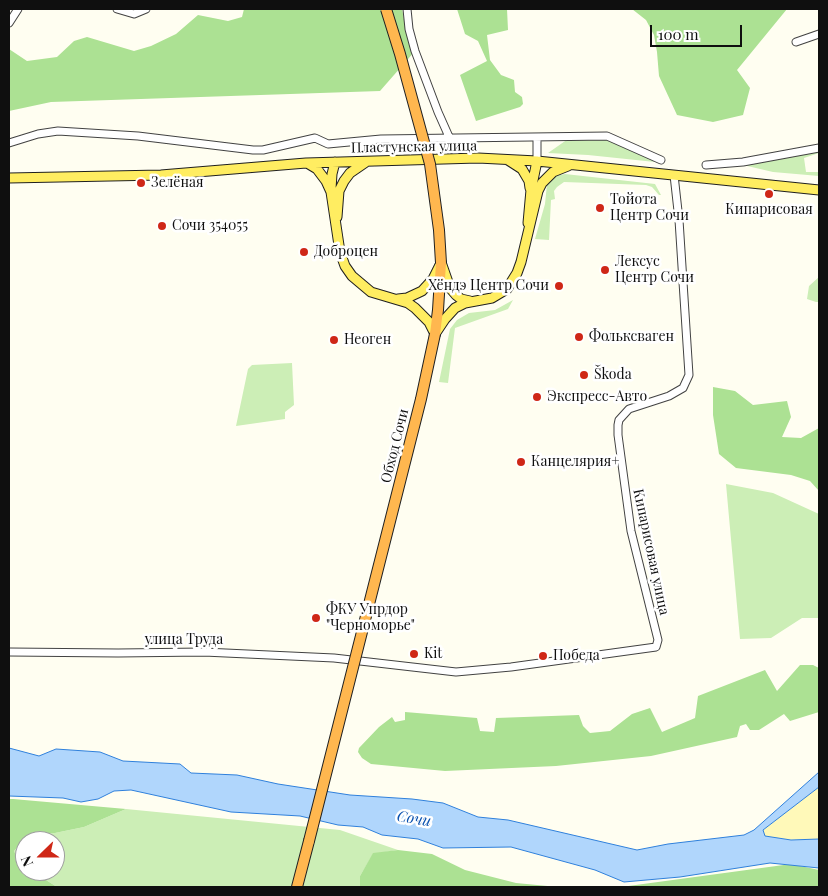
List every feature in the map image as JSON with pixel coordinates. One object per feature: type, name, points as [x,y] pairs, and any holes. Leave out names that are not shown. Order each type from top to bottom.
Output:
[{"type":"highway","name":"Обход Сочи","points":[[297,887],[419,408],[435,334],[438,310],[441,263],[438,222],[430,164],[386,9]]},
{"type":"main road","name":"Пластунская улица","points":[[9,178],[162,175],[306,163],[478,158],[537,161],[819,190]]},
{"type":"main road","points":[[508,160],[522,169],[534,191]]},
{"type":"main road","points":[[335,192],[350,173],[369,161]]},
{"type":"main road","points":[[435,334],[444,319],[454,308],[465,303],[492,298],[507,289],[518,273],[529,231],[534,191],[539,171],[537,161]]},
{"type":"main road","points":[[335,162],[336,230],[345,266],[352,276],[371,292],[408,303],[429,322],[435,334]]},
{"type":"main road","points":[[306,163],[317,169],[335,192]]},
{"type":"main road","points":[[534,191],[553,172],[572,165]]},
{"type":"main road","points":[[396,299],[407,298],[422,291],[433,279],[441,263]]},
{"type":"main road","points":[[441,263],[450,288],[461,299],[473,302]]},
{"type":"street","points":[[9,23],[18,9]]},
{"type":"street","points":[[117,9],[134,14],[146,9]]},
{"type":"street","points":[[407,9],[409,29],[415,51],[435,106],[450,139]]},
{"type":"street","points":[[796,42],[819,34]]},
{"type":"street","points":[[9,143],[38,134],[58,131],[138,136],[252,150],[264,150],[315,138],[328,144],[381,139],[608,136],[662,160]]},
{"type":"street","points":[[537,138],[537,161]]},
{"type":"street","points":[[706,165],[743,162],[819,148]]},
{"type":"street","name":"Кипарисовая улица","points":[[358,660],[456,672],[511,667],[656,647],[658,640],[631,530],[618,425],[619,420],[629,409],[669,396],[683,388],[689,375],[679,220],[674,175]]},
{"type":"street","name":"улица Труда","points":[[9,652],[204,652],[358,660]]},
{"type":"green space","points":[[244,9],[402,9],[406,29],[415,51],[380,91],[51,102],[9,111],[9,49],[27,61],[57,57],[74,41],[87,37],[134,51],[151,46],[176,34],[198,15],[228,21],[242,17]]},
{"type":"green space","points":[[457,9],[507,9],[508,30],[487,35],[490,60],[501,75],[514,80],[515,92],[522,97],[523,104],[520,107],[476,121],[460,75],[487,61],[478,41],[465,34]]},
{"type":"green space","points":[[632,9],[787,9],[737,70],[750,88],[743,115],[713,122],[677,115],[659,76],[654,35],[646,20]]},
{"type":"green space","points":[[602,138],[618,141],[655,162],[548,153],[568,139]]},
{"type":"green space","points":[[819,150],[819,153],[804,158],[806,172],[819,172],[819,176],[773,172],[743,165]]},
{"type":"green space","points":[[565,174],[655,184],[661,195],[652,187],[646,185],[564,182],[554,191],[555,199],[551,200],[549,240],[535,239],[545,204],[547,184],[555,176]]},
{"type":"green space","points":[[819,277],[819,302],[816,302],[807,299],[809,286]]},
{"type":"green space","points":[[513,300],[508,309],[455,328],[448,383],[439,382],[450,329],[457,320],[469,313],[495,310]]},
{"type":"green space","points":[[292,363],[294,405],[285,412],[285,419],[236,426],[248,369],[252,365]]},
{"type":"green space","points":[[713,387],[735,391],[753,405],[787,401],[791,417],[782,437],[801,438],[819,428],[819,491],[810,481],[791,475],[736,468],[719,454],[713,415]]},
{"type":"green space","points":[[726,484],[773,493],[819,514],[819,618],[802,618],[771,638],[740,639]]},
{"type":"green space","points":[[800,665],[813,665],[819,668],[819,712],[790,721],[784,714],[759,730],[750,730],[746,724],[740,726],[737,737],[651,756],[556,766],[445,771],[371,764],[362,758],[358,752],[359,748],[379,727],[392,717],[395,722],[405,720],[405,712],[477,718],[480,731],[494,732],[496,718],[579,715],[583,726],[590,733],[610,731],[632,714],[650,708],[662,732],[695,718],[698,696],[765,670],[777,691]]},
{"type":"green space","points":[[9,799],[126,809],[84,827],[65,831],[15,831],[15,881],[48,881],[57,887],[9,887]]},
{"type":"green space","points":[[126,809],[340,830],[398,850],[373,854],[360,876],[360,887],[57,887],[48,881],[65,881],[65,831],[84,827]]},
{"type":"green space","points":[[398,850],[432,854],[465,870],[516,883],[558,887],[360,887],[360,876],[373,853]]},
{"type":"green space","points":[[791,864],[819,870],[819,887],[621,887]]},
{"type":"sand","points":[[819,787],[819,839],[791,840],[764,836],[763,830]]},
{"type":"water","name":"Сочи","points":[[9,748],[39,756],[56,749],[100,752],[123,761],[180,764],[191,773],[237,775],[278,784],[350,795],[443,803],[478,817],[508,820],[637,850],[668,844],[744,835],[754,830],[819,772],[819,787],[763,830],[765,836],[791,840],[819,839],[819,868],[770,863],[680,877],[624,882],[595,870],[511,847],[443,848],[418,839],[382,835],[363,827],[338,825],[300,816],[231,812],[131,790],[114,791],[98,799],[81,802],[63,798],[9,796]]},
{"type":"place","name":"Зелёная","points":[[141,183]]},
{"type":"place","name":"Кипарисовая","points":[[769,194]]},
{"type":"place","name":"Тойота Центр Сочи","points":[[600,208]]},
{"type":"place","name":"Сочи 354055","points":[[162,226]]},
{"type":"place","name":"Доброцен","points":[[304,252]]},
{"type":"place","name":"Лексус Центр Сочи","points":[[605,270]]},
{"type":"place","name":"Хёндэ Центр Сочи","points":[[559,286]]},
{"type":"place","name":"Фольксваген","points":[[579,337]]},
{"type":"place","name":"Неоген","points":[[334,340]]},
{"type":"place","name":"Škoda","points":[[584,375]]},
{"type":"place","name":"Экспресс-Авто","points":[[537,397]]},
{"type":"place","name":"Канцелярия+","points":[[521,462]]},
{"type":"place","name":"ФКУ Упрдор \"Черноморье\"","points":[[316,618]]},
{"type":"place","name":"Kit","points":[[414,654]]},
{"type":"place","name":"Победа","points":[[543,656]]}]
